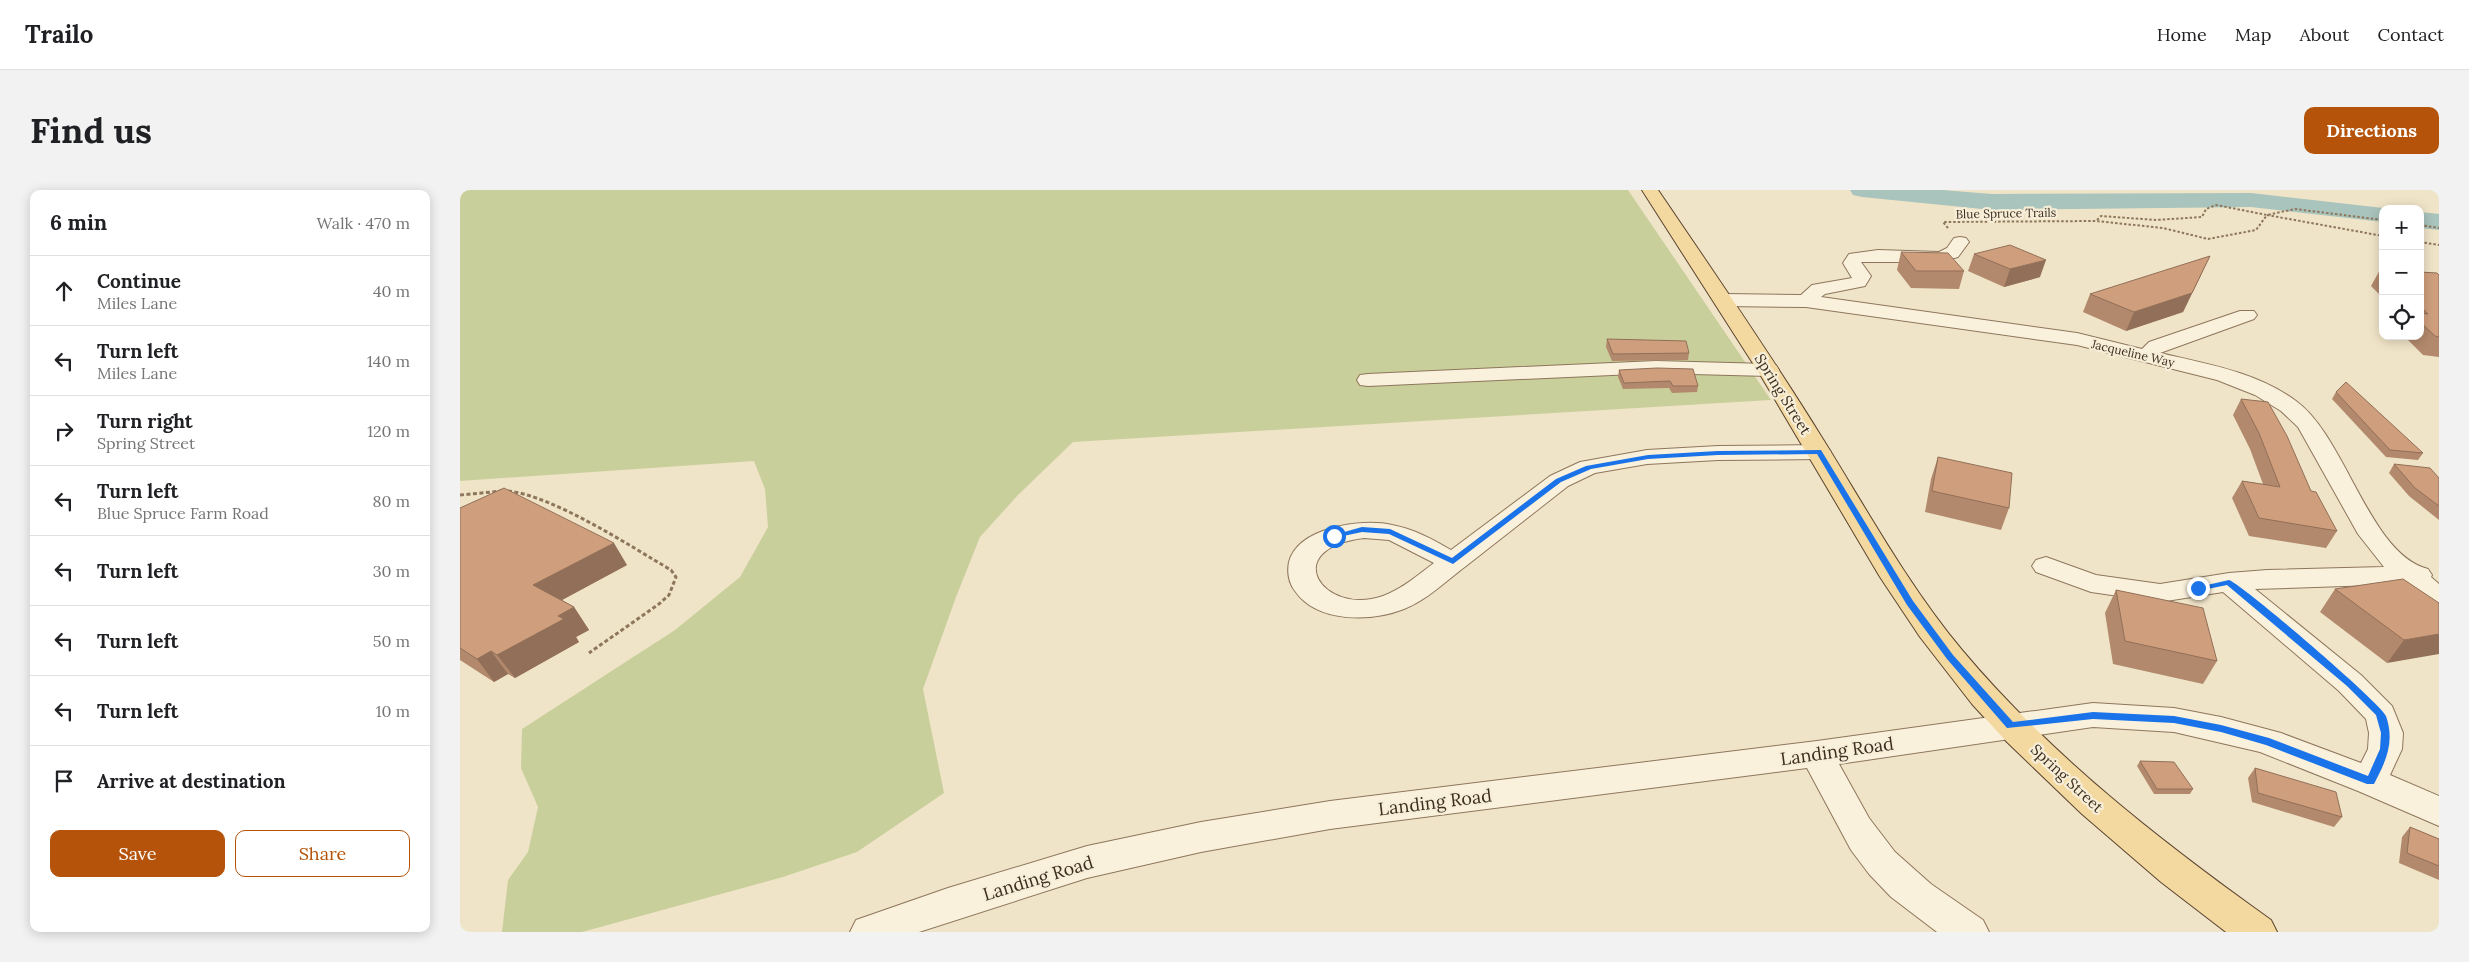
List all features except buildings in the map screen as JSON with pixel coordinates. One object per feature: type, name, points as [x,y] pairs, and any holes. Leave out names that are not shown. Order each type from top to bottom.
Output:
[{"type":"main road","name":"Spring Street","points":[[1650,190],[1724,300],[1910,603],[1950,657],[2011,726],[2110,818],[2172,871],[2257,932]]},
{"type":"street","points":[[1806,301],[1819,289],[1859,282],[1862,276],[1852,263],[1855,258],[1868,256],[1939,257],[1952,253],[1960,242]]},
{"type":"street","name":"Jacqueline Way","points":[[1724,300],[1806,301],[2056,336],[2147,355],[2244,382],[2289,406],[2313,432],[2371,534],[2389,557],[2439,599]]},
{"type":"street","points":[[2147,355],[2156,346],[2247,315]]},
{"type":"street","points":[[1368,380],[1656,367],[1768,370]]},
{"type":"street","points":[[1453,562],[1399,534],[1381,530],[1362,530],[1342,533],[1318,544],[1303,562],[1302,575],[1308,588],[1320,598],[1339,606],[1372,607],[1403,599],[1453,562],[1559,481],[1589,467],[1648,457],[1718,453],[1819,452]]},
{"type":"street","points":[[2046,566],[2091,583],[2138,591],[2179,592],[2229,582],[2411,575],[2439,576]]},
{"type":"street","points":[[2229,582],[2350,683],[2381,714],[2386,733],[2385,749],[2370,781]]},
{"type":"street","name":"Landing Road","points":[[870,932],[948,905],[1087,862],[1201,837],[1330,815],[1817,754],[2093,716],[2174,720],[2221,729],[2269,742],[2370,781],[2439,812]]},
{"type":"street","points":[[1817,754],[1856,829],[1872,852],[1899,879],[1969,932]]},
{"type":"path","name":"Blue Spruce Trails","points":[[2096,221],[2101,216],[2156,220],[2202,217],[2206,209],[2216,205],[2379,235]]},
{"type":"path","name":"Blue Spruce Trails","points":[[1960,242],[1943,222],[2096,221],[2163,228],[2208,239],[2256,230],[2267,215],[2295,209],[2379,220]]},
{"type":"path","points":[[2424,226],[2439,228]]},
{"type":"path","points":[[2424,243],[2439,245]]},
{"type":"path","points":[[460,495],[498,491],[529,495],[601,529],[672,570],[676,577],[669,595],[632,624],[589,653]]},
{"type":"green space","points":[[460,190],[1628,190],[1771,400],[1073,442],[1018,495],[980,537],[956,597],[923,689],[944,793],[857,852],[783,877],[582,932],[502,932],[508,880],[528,852],[538,807],[521,768],[522,729],[675,630],[740,577],[768,527],[765,489],[754,461],[460,481]]},
{"type":"waterway","points":[[1862,190],[1992,202],[2251,200],[2379,214]]},
{"type":"waterway","points":[[2424,220],[2439,222]]},
{"type":"route","points":[[1334,536],[1352,531],[1381,530],[1399,534],[1453,562],[1559,481],[1589,467],[1648,457],[1718,453],[1819,452],[1910,603],[1950,657],[2011,726],[2093,716],[2133,716],[2174,720],[2221,729],[2269,742],[2370,781],[2385,749],[2386,733],[2381,714],[2350,683],[2229,582],[2198,588]]}]
